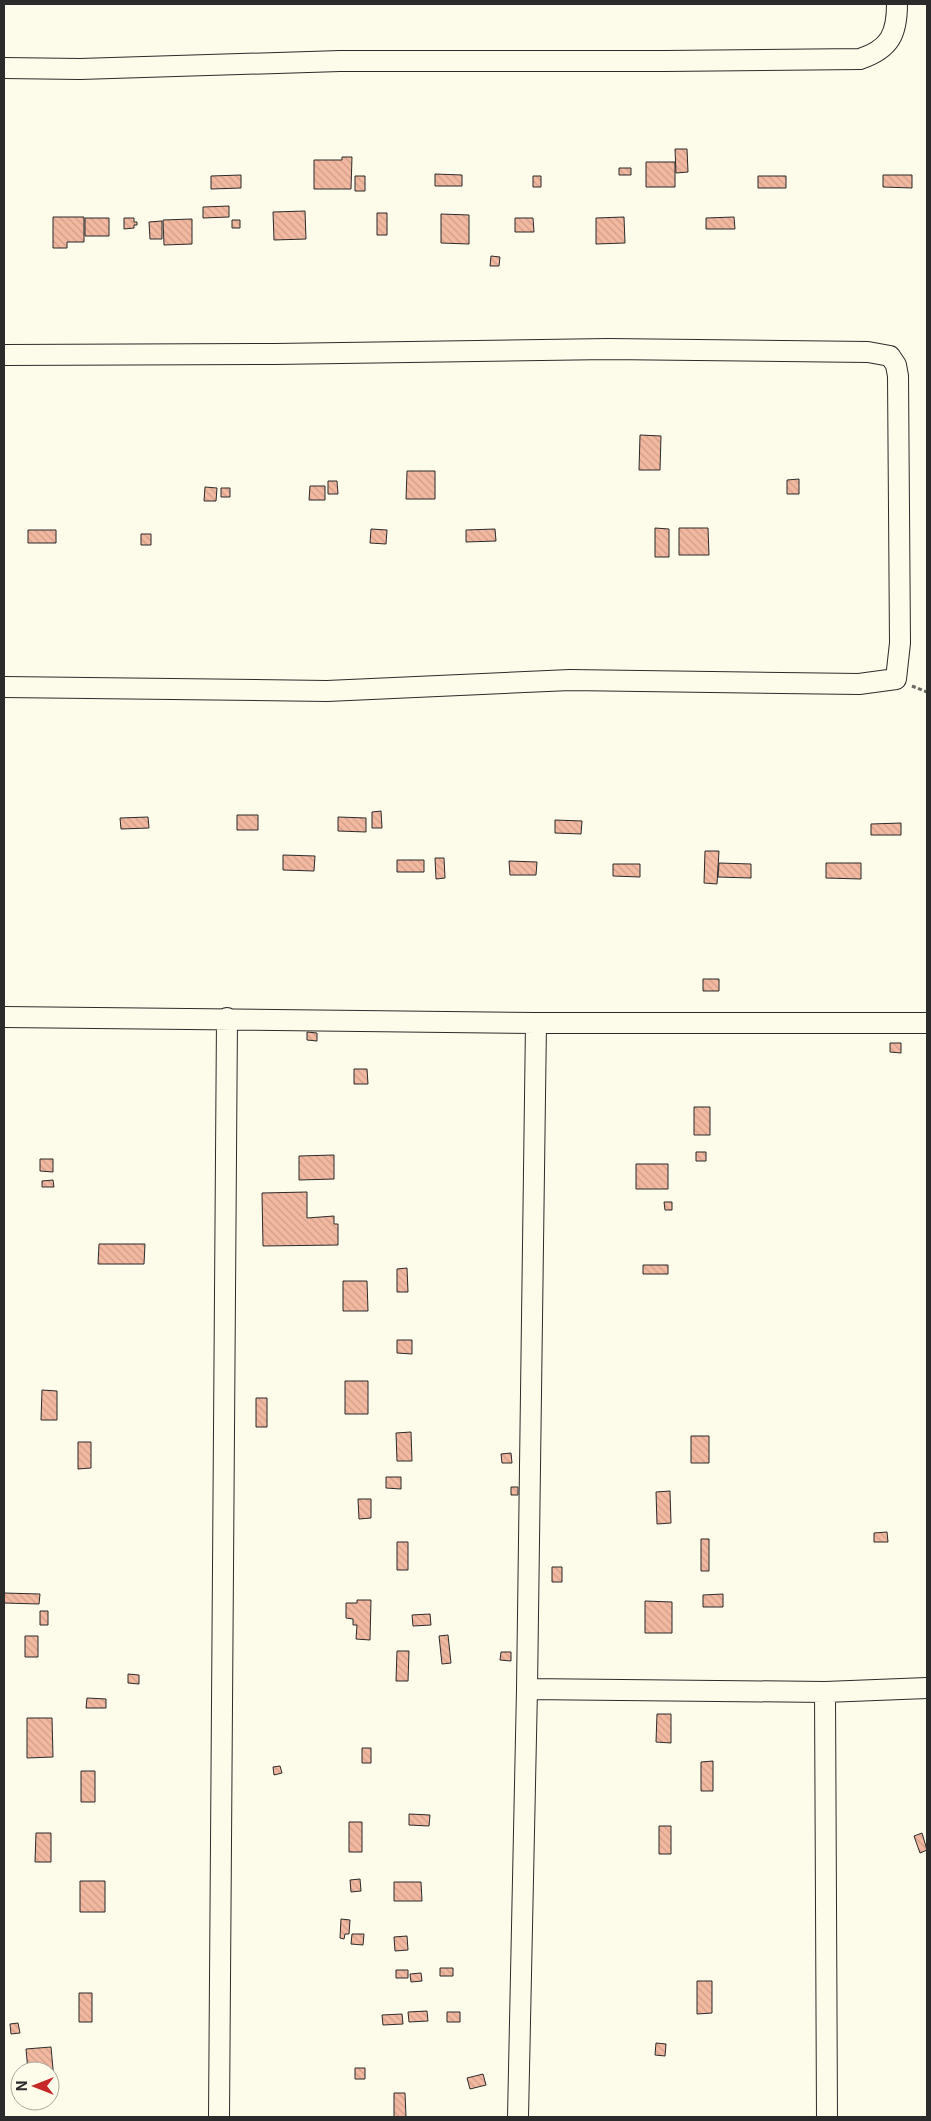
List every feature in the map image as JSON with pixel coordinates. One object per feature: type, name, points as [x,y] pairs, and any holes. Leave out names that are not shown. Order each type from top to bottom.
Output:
[{"type":"street","points":[[4,68],[80,69],[340,62],[666,62],[860,59],[876,54],[894,33],[897,4]]},
{"type":"street","points":[[4,355],[275,354],[608,349],[868,352],[890,356],[896,365],[898,376],[900,642],[896,679],[859,684],[570,680],[327,691],[4,687]]},
{"type":"street","points":[[4,1017],[227,1018],[536,1023],[927,1023]]},
{"type":"street","points":[[220,2117],[227,1018]]},
{"type":"street","points":[[518,2117],[527,1689],[536,1023]]},
{"type":"street","points":[[527,1689],[825,1692],[927,1688]]},
{"type":"street","points":[[825,1692],[827,2117]]},
{"type":"building","points":[[675,149],[687,149],[688,172],[676,173]]},
{"type":"building","points":[[342,157],[352,157],[351,189],[314,189],[314,160],[342,160]]},
{"type":"building","points":[[646,162],[675,162],[675,187],[646,187]]},
{"type":"building","points":[[619,168],[631,168],[631,175],[619,175]]},
{"type":"building","points":[[435,174],[462,175],[462,186],[435,186]]},
{"type":"building","points":[[241,175],[241,188],[211,189],[211,176]]},
{"type":"building","points":[[883,175],[912,175],[912,188],[883,187]]},
{"type":"building","points":[[355,176],[365,176],[365,191],[355,191]]},
{"type":"building","points":[[533,176],[541,176],[541,187],[533,187]]},
{"type":"building","points":[[758,176],[786,176],[786,188],[758,188]]},
{"type":"building","points":[[229,206],[229,217],[203,218],[203,207]]},
{"type":"building","points":[[305,211],[306,239],[274,240],[273,212]]},
{"type":"building","points":[[377,213],[387,213],[387,235],[377,235]]},
{"type":"building","points":[[441,214],[469,215],[469,244],[441,243]]},
{"type":"building","points":[[53,217],[84,217],[84,242],[67,242],[67,248],[53,248]]},
{"type":"building","points":[[624,217],[625,243],[596,244],[596,218]]},
{"type":"building","points":[[734,217],[735,229],[706,229],[706,218]]},
{"type":"building","points":[[85,218],[109,218],[109,236],[85,236]]},
{"type":"building","points":[[124,218],[134,218],[134,222],[137,222],[137,225],[134,225],[134,228],[124,229]]},
{"type":"building","points":[[515,218],[533,218],[534,232],[515,232]]},
{"type":"building","points":[[192,219],[192,244],[164,245],[163,220]]},
{"type":"building","points":[[232,220],[240,220],[240,228],[232,228]]},
{"type":"building","points":[[162,221],[162,239],[150,239],[149,222]]},
{"type":"building","points":[[491,256],[500,257],[499,266],[490,266]]},
{"type":"building","points":[[640,435],[661,436],[660,470],[639,470]]},
{"type":"building","points":[[407,471],[435,471],[435,499],[406,499]]},
{"type":"building","points":[[799,479],[799,494],[787,494],[787,480]]},
{"type":"building","points":[[328,481],[337,481],[338,494],[328,494]]},
{"type":"building","points":[[310,486],[325,486],[325,500],[309,500]]},
{"type":"building","points":[[205,487],[217,488],[216,501],[204,501]]},
{"type":"building","points":[[221,488],[230,488],[230,497],[221,497]]},
{"type":"building","points":[[655,528],[669,529],[669,557],[655,557]]},
{"type":"building","points":[[679,528],[708,528],[709,555],[679,555]]},
{"type":"building","points":[[371,529],[387,530],[386,544],[370,543]]},
{"type":"building","points":[[495,529],[496,541],[466,542],[466,530]]},
{"type":"building","points":[[28,530],[56,530],[56,543],[28,543]]},
{"type":"building","points":[[141,534],[151,534],[151,545],[141,545]]},
{"type":"building","points":[[381,811],[382,828],[372,828],[372,812]]},
{"type":"building","points":[[237,815],[258,815],[258,830],[237,830]]},
{"type":"building","points":[[148,817],[149,828],[121,829],[120,818]]},
{"type":"building","points":[[338,817],[366,818],[366,832],[338,831]]},
{"type":"building","points":[[555,820],[582,821],[581,834],[555,833]]},
{"type":"building","points":[[901,823],[901,835],[871,835],[871,824]]},
{"type":"building","points":[[705,851],[719,851],[717,884],[704,883]]},
{"type":"building","points":[[283,855],[315,856],[314,871],[283,870]]},
{"type":"building","points":[[435,858],[444,858],[445,878],[436,879]]},
{"type":"building","points":[[397,860],[424,860],[424,872],[397,872]]},
{"type":"building","points":[[509,861],[537,862],[536,875],[510,875]]},
{"type":"building","points":[[719,863],[751,864],[751,878],[718,877]]},
{"type":"building","points":[[826,863],[861,863],[861,879],[826,878]]},
{"type":"building","points":[[613,864],[640,864],[640,877],[613,876]]},
{"type":"building","points":[[703,979],[719,979],[719,991],[703,991]]},
{"type":"building","points":[[307,1032],[317,1033],[317,1041],[307,1040]]},
{"type":"building","points":[[890,1043],[901,1043],[901,1053],[890,1052]]},
{"type":"building","points":[[354,1069],[367,1069],[368,1084],[354,1084]]},
{"type":"building","points":[[694,1107],[710,1107],[710,1135],[694,1135]]},
{"type":"building","points":[[696,1152],[706,1152],[706,1161],[696,1161]]},
{"type":"building","points":[[334,1155],[334,1179],[299,1180],[299,1156]]},
{"type":"building","points":[[40,1159],[53,1159],[53,1172],[40,1171]]},
{"type":"building","points":[[636,1164],[668,1164],[668,1189],[636,1189]]},
{"type":"building","points":[[53,1180],[54,1187],[42,1187],[42,1181]]},
{"type":"building","points":[[307,1192],[307,1218],[334,1216],[334,1224],[338,1224],[338,1245],[263,1246],[262,1193]]},
{"type":"building","points":[[664,1202],[672,1202],[672,1210],[665,1210]]},
{"type":"building","points":[[99,1244],[145,1244],[144,1264],[98,1264]]},
{"type":"building","points":[[643,1265],[668,1265],[668,1274],[643,1274]]},
{"type":"building","points":[[407,1268],[408,1292],[397,1292],[397,1269]]},
{"type":"building","points":[[343,1281],[367,1281],[368,1311],[343,1311]]},
{"type":"building","points":[[397,1340],[412,1340],[412,1354],[397,1353]]},
{"type":"building","points":[[345,1381],[368,1381],[368,1414],[345,1414]]},
{"type":"building","points":[[42,1390],[57,1391],[57,1420],[41,1420]]},
{"type":"building","points":[[256,1398],[267,1398],[267,1427],[256,1427]]},
{"type":"building","points":[[411,1432],[412,1461],[397,1461],[396,1433]]},
{"type":"building","points":[[691,1436],[709,1436],[709,1463],[691,1463]]},
{"type":"building","points":[[78,1442],[91,1442],[91,1468],[78,1469]]},
{"type":"building","points":[[511,1453],[512,1463],[502,1463],[501,1454]]},
{"type":"building","points":[[386,1477],[401,1477],[401,1489],[386,1488]]},
{"type":"building","points":[[511,1487],[518,1487],[518,1495],[511,1495]]},
{"type":"building","points":[[670,1491],[671,1523],[657,1524],[656,1492]]},
{"type":"building","points":[[358,1499],[371,1499],[371,1518],[359,1519]]},
{"type":"building","points":[[887,1532],[888,1542],[874,1542],[874,1533]]},
{"type":"building","points":[[701,1539],[709,1539],[709,1571],[701,1571]]},
{"type":"building","points":[[397,1542],[408,1542],[408,1570],[397,1570]]},
{"type":"building","points":[[552,1567],[562,1567],[562,1582],[552,1582]]},
{"type":"building","points":[[4,1593],[40,1594],[39,1604],[4,1603]]},
{"type":"building","points":[[723,1594],[723,1607],[703,1607],[703,1595]]},
{"type":"building","points":[[357,1600],[371,1600],[370,1640],[356,1639],[357,1625],[353,1625],[353,1619],[346,1618],[346,1603],[357,1603]]},
{"type":"building","points":[[645,1601],[672,1602],[672,1633],[645,1633]]},
{"type":"building","points":[[40,1611],[48,1611],[48,1625],[40,1625]]},
{"type":"building","points":[[430,1614],[431,1625],[413,1626],[412,1615]]},
{"type":"building","points":[[448,1635],[451,1663],[442,1664],[439,1636]]},
{"type":"building","points":[[25,1636],[38,1636],[38,1657],[25,1657]]},
{"type":"building","points":[[397,1651],[409,1651],[408,1681],[396,1681]]},
{"type":"building","points":[[501,1652],[511,1652],[511,1661],[500,1660]]},
{"type":"building","points":[[128,1674],[139,1675],[139,1684],[128,1683]]},
{"type":"building","points":[[87,1698],[106,1699],[106,1708],[86,1708]]},
{"type":"building","points":[[657,1714],[671,1714],[671,1743],[656,1742]]},
{"type":"building","points":[[27,1718],[52,1718],[53,1757],[27,1758]]},
{"type":"building","points":[[362,1748],[371,1748],[371,1763],[362,1763]]},
{"type":"building","points":[[713,1761],[713,1791],[701,1791],[701,1762]]},
{"type":"building","points":[[280,1766],[282,1773],[274,1775],[273,1767]]},
{"type":"building","points":[[81,1771],[95,1771],[95,1802],[81,1802]]},
{"type":"building","points":[[409,1814],[430,1815],[429,1826],[409,1825]]},
{"type":"building","points":[[349,1822],[362,1822],[362,1852],[349,1852]]},
{"type":"building","points":[[659,1826],[671,1826],[671,1854],[659,1854]]},
{"type":"building","points":[[36,1833],[51,1833],[51,1862],[35,1862]]},
{"type":"building","points":[[922,1833],[927,1850],[920,1853],[914,1836]]},
{"type":"building","points":[[360,1879],[361,1891],[351,1892],[350,1880]]},
{"type":"building","points":[[80,1881],[105,1881],[105,1912],[80,1912]]},
{"type":"building","points":[[394,1882],[421,1882],[422,1901],[394,1901]]},
{"type":"building","points":[[341,1919],[350,1920],[349,1934],[345,1934],[344,1939],[340,1938]]},
{"type":"building","points":[[352,1934],[364,1934],[363,1945],[351,1944]]},
{"type":"building","points":[[407,1936],[408,1950],[395,1951],[394,1937]]},
{"type":"building","points":[[440,1968],[453,1968],[453,1976],[440,1976]]},
{"type":"building","points":[[396,1970],[408,1970],[408,1978],[396,1978]]},
{"type":"building","points":[[421,1973],[422,1981],[411,1982],[410,1974]]},
{"type":"building","points":[[697,1981],[712,1981],[712,2013],[697,2014]]},
{"type":"building","points":[[79,1993],[92,1993],[92,2022],[79,2022]]},
{"type":"building","points":[[427,2011],[428,2021],[409,2022],[408,2012]]},
{"type":"building","points":[[447,2012],[460,2012],[460,2022],[447,2022]]},
{"type":"building","points":[[402,2014],[403,2024],[383,2025],[382,2015]]},
{"type":"building","points":[[18,2023],[20,2033],[11,2034],[10,2024]]},
{"type":"building","points":[[656,2043],[666,2044],[665,2056],[655,2055]]},
{"type":"building","points":[[51,2047],[52,2061],[27,2061],[26,2049]]},
{"type":"building","points":[[355,2068],[365,2068],[365,2079],[355,2079]]},
{"type":"building","points":[[483,2074],[486,2085],[470,2089],[467,2078]]},
{"type":"building","points":[[394,2093],[405,2093],[406,2117],[394,2117]]}]
